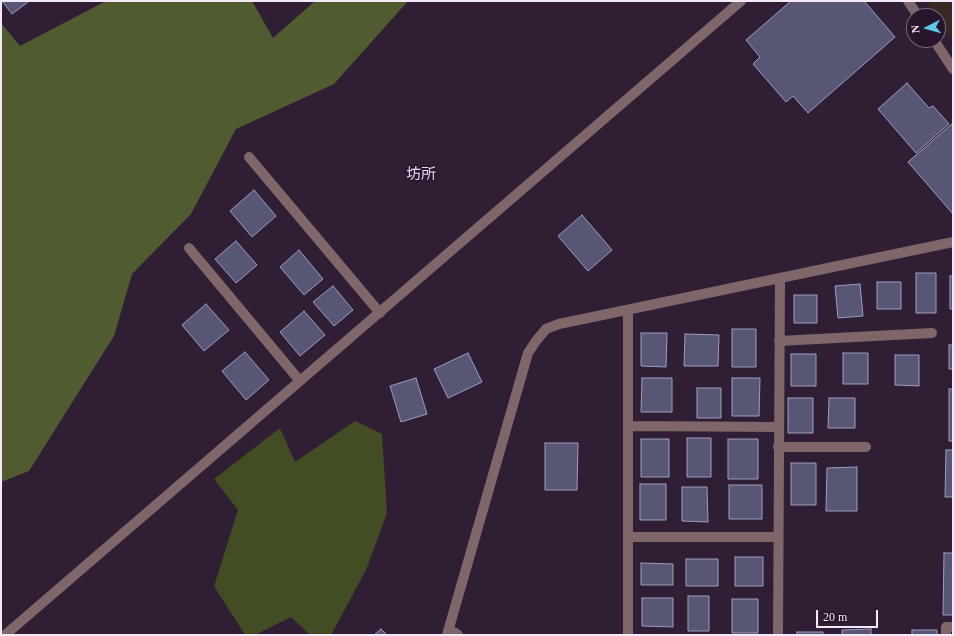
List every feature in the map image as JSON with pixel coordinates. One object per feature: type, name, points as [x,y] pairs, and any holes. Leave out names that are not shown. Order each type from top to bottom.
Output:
[{"type":"street","points":[[5,635],[741,1]]},
{"type":"street","points":[[939,48],[953,69]]},
{"type":"street","points":[[249,157],[380,313]]},
{"type":"street","points":[[458,635],[448,632],[528,353],[546,329],[559,324],[953,242]]},
{"type":"street","points":[[189,248],[300,381]]},
{"type":"street","points":[[778,635],[780,278]]},
{"type":"street","points":[[628,310],[628,635]]},
{"type":"street","points":[[779,342],[932,333]]},
{"type":"street","points":[[628,426],[778,427]]},
{"type":"street","points":[[778,447],[866,447]]},
{"type":"street","points":[[628,537],[778,537]]},
{"type":"street","points":[[946,635],[946,627],[953,627]]},
{"type":"shaded area","points":[[926,1],[953,1],[953,41],[946,31],[946,8],[931,8]]},
{"type":"green space","points":[[106,1],[252,1],[273,38],[315,1],[408,1],[334,84],[236,129],[191,214],[132,274],[114,336],[29,471],[1,482],[1,23],[20,46]]},
{"type":"green space","points":[[355,421],[382,434],[387,513],[366,570],[331,635],[310,635],[291,617],[255,635],[245,635],[214,586],[238,510],[214,479],[280,428],[295,462]]},
{"type":"building","points":[[2,1],[27,1],[28,2],[12,14]]},
{"type":"building","points":[[791,1],[864,1],[895,37],[808,113],[793,96],[786,102],[753,64],[760,57],[746,40]]},
{"type":"building","points":[[907,83],[929,108],[933,106],[949,124],[916,153],[878,109]]},
{"type":"building","points":[[952,124],[953,126],[953,214],[908,162]]},
{"type":"building","points":[[254,190],[276,216],[252,237],[230,211]]},
{"type":"building","points":[[582,215],[612,250],[588,271],[558,236]]},
{"type":"building","points":[[236,241],[257,265],[236,283],[215,259]]},
{"type":"building","points":[[299,250],[323,279],[304,295],[280,267]]},
{"type":"building","points":[[916,273],[936,273],[936,313],[916,313]]},
{"type":"building","points":[[950,276],[953,276],[953,309],[950,309]]},
{"type":"building","points":[[877,282],[901,282],[901,309],[877,309]]},
{"type":"building","points":[[860,284],[863,316],[838,318],[835,286]]},
{"type":"building","points":[[333,286],[353,310],[334,326],[313,302]]},
{"type":"building","points":[[794,295],[817,295],[817,323],[794,323]]},
{"type":"building","points":[[206,304],[229,330],[204,351],[182,325]]},
{"type":"building","points":[[304,311],[325,335],[300,356],[280,332]]},
{"type":"building","points":[[732,329],[756,329],[756,367],[732,367]]},
{"type":"building","points":[[641,333],[667,333],[666,367],[641,366]]},
{"type":"building","points":[[685,334],[719,335],[718,366],[684,366]]},
{"type":"building","points":[[949,345],[953,345],[953,369],[949,369]]},
{"type":"building","points":[[245,352],[269,380],[246,400],[222,371]]},
{"type":"building","points":[[468,353],[482,382],[448,398],[434,369]]},
{"type":"building","points":[[843,353],[868,353],[868,384],[843,384]]},
{"type":"building","points":[[791,354],[816,354],[816,386],[791,386]]},
{"type":"building","points":[[895,355],[919,355],[919,386],[895,385]]},
{"type":"building","points":[[416,378],[427,414],[401,422],[390,386]]},
{"type":"building","points":[[642,378],[672,378],[672,412],[641,412]]},
{"type":"building","points":[[732,378],[760,378],[759,416],[732,416]]},
{"type":"building","points":[[697,388],[721,388],[721,418],[697,418]]},
{"type":"building","points":[[949,389],[953,389],[953,441],[949,441]]},
{"type":"building","points":[[788,398],[813,398],[813,433],[788,433]]},
{"type":"building","points":[[829,398],[855,398],[855,428],[828,428]]},
{"type":"building","points":[[687,438],[711,438],[711,477],[687,477]]},
{"type":"building","points":[[641,439],[669,439],[669,477],[641,477]]},
{"type":"building","points":[[728,439],[758,439],[758,479],[728,479]]},
{"type":"building","points":[[545,443],[578,443],[577,490],[545,490]]},
{"type":"building","points":[[946,450],[953,450],[953,497],[945,497]]},
{"type":"building","points":[[791,463],[816,463],[816,505],[791,505]]},
{"type":"building","points":[[857,467],[857,511],[826,511],[827,468]]},
{"type":"building","points":[[640,484],[666,484],[666,520],[640,520]]},
{"type":"building","points":[[729,485],[762,485],[762,519],[729,519]]},
{"type":"building","points":[[682,487],[707,487],[708,522],[682,521]]},
{"type":"building","points":[[944,553],[953,553],[953,615],[943,615]]},
{"type":"building","points":[[735,557],[763,557],[763,586],[735,586]]},
{"type":"building","points":[[686,559],[718,559],[718,586],[686,586]]},
{"type":"building","points":[[641,563],[673,564],[673,585],[641,585]]},
{"type":"building","points":[[688,596],[709,596],[709,631],[688,631]]},
{"type":"building","points":[[642,598],[673,598],[673,627],[642,626]]},
{"type":"building","points":[[732,599],[758,599],[758,633],[732,633]]},
{"type":"building","points":[[381,629],[387,635],[374,635]]},
{"type":"building","points":[[871,629],[871,635],[842,635],[842,630]]},
{"type":"building","points":[[912,630],[937,630],[937,635],[912,635]]},
{"type":"building","points":[[797,632],[823,632],[823,635],[797,635]]},
{"type":"district","name":"坊所","points":[[421,173]]}]
